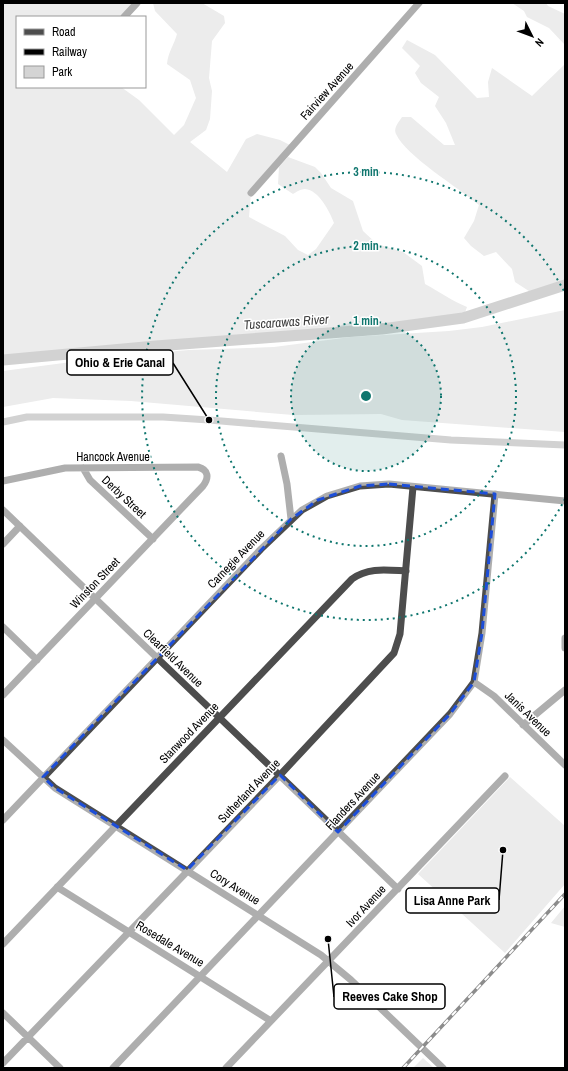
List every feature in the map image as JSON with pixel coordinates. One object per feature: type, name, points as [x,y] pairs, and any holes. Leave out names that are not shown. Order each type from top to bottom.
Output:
[{"type":"street","points":[[125,16],[137,3]]},
{"type":"street","name":"Fairview Avenue","points":[[251,193],[419,3]]},
{"type":"street","points":[[281,456],[287,484],[290,519]]},
{"type":"street","name":"Hancock Avenue","points":[[3,481],[58,469],[198,467],[205,470],[207,475],[207,479],[203,486]]},
{"type":"street","name":"Derby Street","points":[[83,468],[90,480],[153,539]]},
{"type":"street","name":"Carnegie Avenue","points":[[3,820],[290,519],[318,500],[353,487],[389,484],[565,501]]},
{"type":"street","name":"Winston Street","points":[[3,695],[203,486]]},
{"type":"street","name":"Sutherland Avenue","points":[[3,1064],[187,870],[280,775],[396,648],[400,634],[413,487]]},
{"type":"street","name":"Flanders Avenue","points":[[113,1068],[450,714],[474,682],[482,633],[496,494]]},
{"type":"street","name":"Clearfield Avenue","points":[[3,510],[398,889]]},
{"type":"street","points":[[3,544],[20,526]]},
{"type":"street","name":"Stanwood Avenue","points":[[3,944],[352,579],[361,574],[377,570],[406,571]]},
{"type":"street","points":[[3,627],[37,660]]},
{"type":"street","points":[[565,638],[565,648]]},
{"type":"street","name":"Janis Avenue","points":[[474,682],[494,696],[565,765]]},
{"type":"street","points":[[523,725],[565,690]]},
{"type":"street","name":"Cory Avenue","points":[[3,740],[55,788],[259,915],[329,962],[443,1068]]},
{"type":"street","name":"Ivor Avenue","points":[[226,1068],[329,962],[505,776]]},
{"type":"street","name":"Rosedale Avenue","points":[[57,887],[202,976],[271,1021]]},
{"type":"street","points":[[3,1013],[60,1068]]},
{"type":"highlighted area","points":[[389,484],[495,494],[482,633],[474,682],[450,714],[338,832],[280,775],[187,870],[55,788],[43,777],[291,519],[318,500],[360,486]]},
{"type":"green space","points":[[3,3],[136,3],[125,16],[16,16],[16,88],[122,88],[139,100],[174,135],[184,125],[196,98],[190,80],[167,64],[177,34],[155,11],[153,3],[202,3],[224,16],[225,23],[212,41],[209,78],[212,91],[210,119],[206,130],[190,142],[227,172],[246,139],[257,134],[280,140],[292,146],[251,193],[249,217],[285,236],[298,250],[308,255],[316,249],[334,223],[330,213],[319,197],[310,190],[303,189],[293,194],[278,184],[279,167],[288,157],[315,167],[331,188],[353,201],[363,231],[377,244],[403,252],[422,266],[425,284],[467,307],[463,318],[3,360]]},
{"type":"green space","points":[[512,3],[546,3],[548,6],[565,14],[565,45],[549,28],[527,17],[524,11]]},
{"type":"green space","points":[[407,40],[435,55],[477,98],[489,97],[488,82],[492,68],[532,96],[565,64],[565,285],[535,295],[515,282],[512,269],[496,252],[484,256],[471,246],[464,238],[474,221],[479,205],[421,162],[410,152],[396,134],[396,127],[402,117],[411,117],[444,145],[455,145],[446,123],[435,106],[439,97],[421,83],[415,73],[420,66],[402,48]]},
{"type":"green space","points":[[565,310],[565,432],[402,420],[381,414],[293,415],[131,401],[53,398],[3,407],[3,371],[117,356],[189,350],[274,347],[351,337],[449,331],[482,327]]},
{"type":"green space","points":[[510,777],[565,826],[565,884],[505,953],[418,874]]},
{"type":"green space","points":[[565,906],[565,927],[551,923]]},
{"type":"green space","points":[[423,1058],[434,1068],[413,1068]]},
{"type":"waterway","name":"Tuscarawas River","points":[[3,360],[156,346],[382,329],[463,318],[565,285]]},
{"type":"waterway","points":[[3,422],[27,417],[163,417],[451,440],[565,445]]},
{"type":"railway","points":[[403,1068],[565,894]]},
{"type":"place","name":"Ohio & Erie Canal","points":[[209,420]]},
{"type":"place","name":"Lisa Anne Park","points":[[503,850]]},
{"type":"place","name":"Reeves Cake Shop","points":[[328,939]]}]
